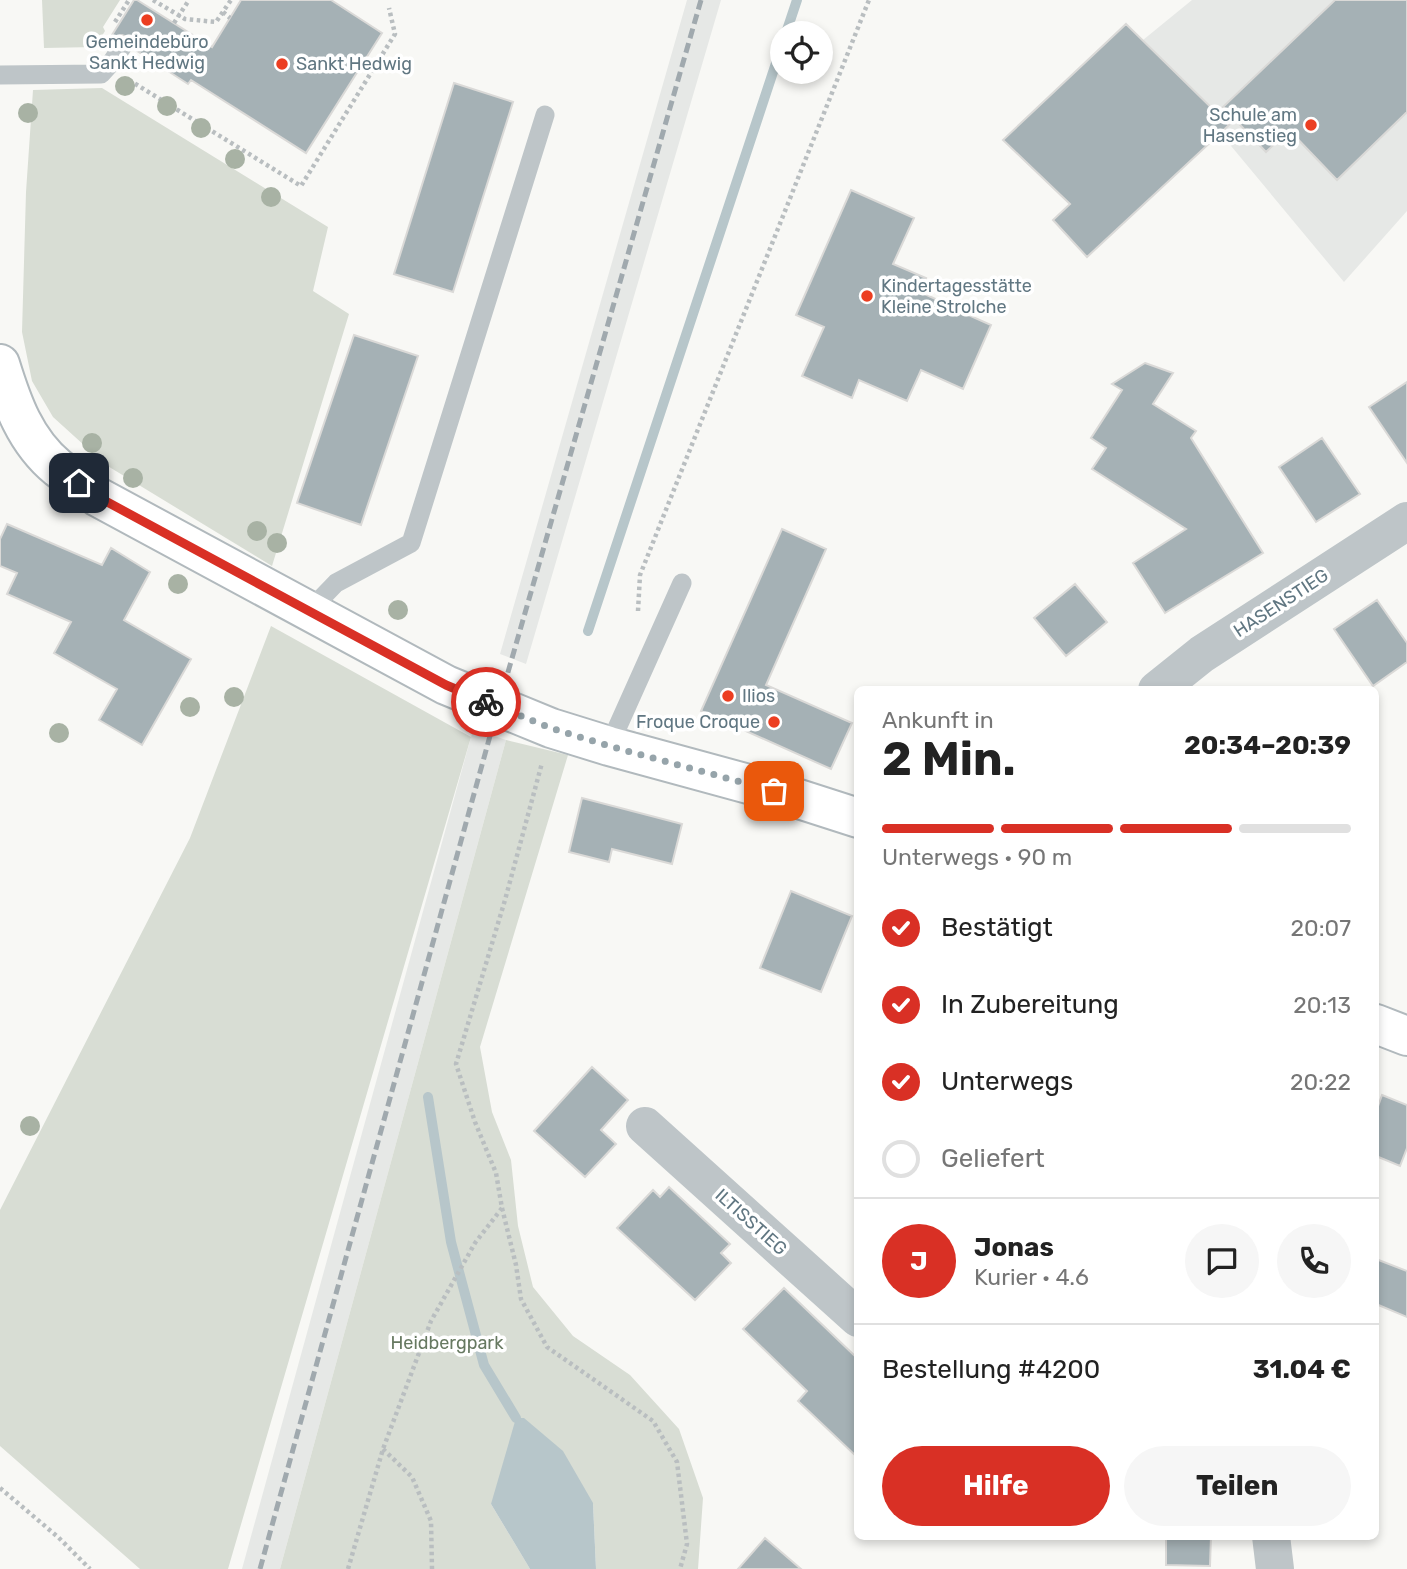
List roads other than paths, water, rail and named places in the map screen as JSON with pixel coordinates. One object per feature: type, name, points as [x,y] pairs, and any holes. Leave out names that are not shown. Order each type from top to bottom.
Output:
[{"type":"street","points":[[3,385],[28,434],[40,450],[56,467],[98,497],[446,685],[551,728],[774,791],[854,817]]},
{"type":"street","name":"HASENSTIEG","points":[[1162,686],[1202,654],[1407,521]]},
{"type":"street","points":[[1379,1025],[1407,1036]]},
{"type":"street","name":"ILTISSTIEG","points":[[645,1126],[854,1314]]},
{"type":"street","points":[[1271,1540],[1275,1569]]},
{"type":"lane","points":[[0,75],[101,74],[122,47]]},
{"type":"lane","points":[[309,611],[336,583],[411,543],[545,115]]},
{"type":"lane","points":[[609,746],[682,583]]},
{"type":"waterway","points":[[790,21],[797,0]]},
{"type":"waterway","points":[[588,631],[770,81]]},
{"type":"waterway","points":[[428,1097],[451,1242],[484,1365],[516,1418]]},
{"type":"railway","points":[[260,1569],[498,707],[701,0]]},
{"type":"place","name":"Gemeindebüro Sankt Hedwig","points":[[147,20]]},
{"type":"place","name":"Sankt Hedwig","points":[[282,64]]},
{"type":"place","name":"Schule am Hasenstieg","points":[[1311,125]]},
{"type":"place","name":"Kindertagesstätte Kleine Strolche","points":[[867,296]]},
{"type":"place","name":"Ilios","points":[[728,696]]},
{"type":"place","name":"Froque Croque","points":[[774,722]]},
{"type":"park label","name":"Heidbergpark","points":[[447,1343]]}]
